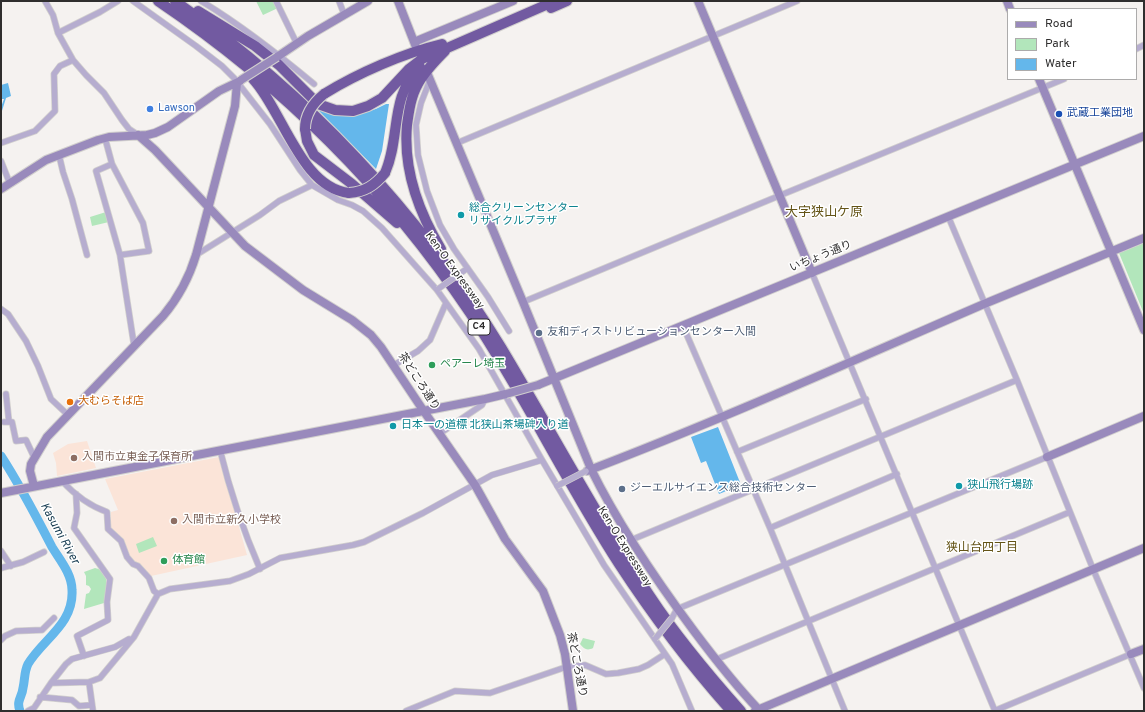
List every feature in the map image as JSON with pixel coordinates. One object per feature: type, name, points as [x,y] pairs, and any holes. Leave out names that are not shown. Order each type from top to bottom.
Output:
[{"type":"highway","name":"Ken-O Expressway","points":[[158,1],[205,33],[299,113],[365,178],[427,252],[472,315],[510,376],[619,563],[679,649],[731,711]]},
{"type":"highway","name":"Ken-O Expressway","points":[[176,1],[239,48],[344,143],[406,213],[449,268],[486,322],[599,515],[651,598],[718,686],[742,711]]},
{"type":"highway","points":[[182,1],[255,46],[279,65],[318,104],[335,110],[352,111],[368,106],[382,98],[409,69],[422,59],[555,1]]},
{"type":"highway","points":[[231,54],[258,84],[308,168],[318,179],[327,186],[341,192],[349,193],[363,191],[371,187],[385,173],[393,149],[396,117],[404,88],[413,74],[429,59],[567,1]]},
{"type":"highway","points":[[468,38],[429,47],[345,82],[324,94],[311,108],[307,116],[305,129],[307,141],[314,155],[368,198],[399,226],[424,252],[472,315]]},
{"type":"highway","points":[[445,51],[423,75],[412,96],[407,130],[407,152],[410,173],[416,198],[431,232],[486,322]]},
{"type":"street","points":[[45,1],[53,15],[58,33],[73,60],[104,93],[129,129],[138,135]]},
{"type":"street","points":[[58,33],[100,12],[118,1]]},
{"type":"street","points":[[133,1],[196,46],[222,66],[239,82],[270,124],[312,186],[338,200],[352,205],[368,216],[382,228],[437,290],[479,349],[604,565],[672,664],[692,711]]},
{"type":"street","points":[[201,1],[220,13],[314,84]]},
{"type":"street","points":[[276,1],[297,44]]},
{"type":"street","points":[[339,1],[344,14]]},
{"type":"street","points":[[1,189],[39,164],[59,155],[105,138],[155,133],[168,127],[219,91],[239,82],[344,14],[368,1]]},
{"type":"street","points":[[398,1],[416,45],[513,1]]},
{"type":"street","points":[[698,1],[781,195],[812,273],[851,363],[995,711],[1144,649]]},
{"type":"street","points":[[457,143],[797,1]]},
{"type":"street","points":[[1,143],[35,131],[55,111],[54,74],[60,66],[73,60]]},
{"type":"street","points":[[429,78],[523,302],[588,470],[631,540],[677,609],[715,660],[758,710],[1144,548]]},
{"type":"street","points":[[429,78],[416,125],[418,155],[426,191],[440,225],[466,268],[488,298],[509,331]]},
{"type":"street","points":[[1039,80],[1144,330]]},
{"type":"street","points":[[523,302],[1062,80]]},
{"type":"street","points":[[32,487],[30,471],[31,464],[47,437],[67,414],[163,316],[176,299],[190,274],[236,106],[239,82]]},
{"type":"street","name":"茶どころ通り","points":[[138,135],[155,150],[245,246],[290,282],[352,320],[378,343],[475,485],[505,539],[543,591],[560,635],[573,711]]},
{"type":"street","name":"いちょう通り","points":[[1,493],[485,399],[538,385],[1144,136]]},
{"type":"street","points":[[105,138],[112,164],[143,223],[149,250],[120,256]]},
{"type":"street","points":[[59,155],[87,255]]},
{"type":"street","points":[[1,161],[10,184]]},
{"type":"street","points":[[112,164],[96,170],[120,256],[134,345]]},
{"type":"street","points":[[196,255],[279,201],[312,186]]},
{"type":"street","points":[[948,216],[1093,569],[1131,654],[1144,688]]},
{"type":"street","points":[[557,486],[588,470],[722,417],[851,363],[985,304],[1144,238]]},
{"type":"street","points":[[437,290],[466,268]]},
{"type":"street","points":[[394,365],[418,351],[430,340],[446,303]]},
{"type":"street","points":[[1,309],[8,314],[26,341],[51,399],[67,414]]},
{"type":"street","points":[[683,326],[770,528],[845,711]]},
{"type":"street","points":[[631,540],[1016,380]]},
{"type":"street","points":[[6,394],[6,422],[12,422],[16,441],[26,440],[34,457]]},
{"type":"street","points":[[439,434],[482,405],[485,399]]},
{"type":"street","points":[[737,452],[866,399]]},
{"type":"street","points":[[655,639],[672,618],[677,609],[785,566],[1144,416]]},
{"type":"street","points":[[220,450],[231,492],[243,522],[248,541],[260,569]]},
{"type":"street","points":[[52,683],[89,682],[100,678],[132,640],[158,594],[179,587],[230,581],[260,569],[280,558],[364,542],[423,513],[492,475],[542,460]]},
{"type":"street","points":[[770,528],[897,474]]},
{"type":"street","points":[[62,481],[76,494],[96,508],[107,512],[108,529],[121,541],[127,557],[149,578],[154,591],[158,594]]},
{"type":"street","points":[[76,494],[77,513],[74,528],[110,579],[107,602],[108,620],[77,636],[84,656]]},
{"type":"street","points":[[715,660],[1070,512]]},
{"type":"street","points":[[1,551],[11,566]]},
{"type":"street","points":[[1,568],[23,562],[44,552]]},
{"type":"street","points":[[1,640],[16,631],[42,630],[54,618]]},
{"type":"street","points":[[28,711],[34,708],[40,697],[69,662],[76,658],[115,647],[132,640]]},
{"type":"street","points":[[406,711],[455,691],[490,694],[566,667],[585,665],[591,666],[606,674],[639,669],[665,654]]},
{"type":"street","points":[[40,697],[72,700],[79,706],[93,708],[89,682]]},
{"type":"shaded area","name":"入間市立東金子保育所","points":[[87,441],[96,468],[57,476],[56,463],[53,453],[68,444]]},
{"type":"shaded area","name":"入間市立新久小学校","points":[[219,457],[247,555],[151,576],[130,558],[124,541],[111,529],[111,512],[118,510],[105,479]]},
{"type":"green space","points":[[256,1],[275,1],[278,8],[263,15]]},
{"type":"green space","points":[[106,212],[109,222],[92,226],[90,217]]},
{"type":"green space","points":[[1144,243],[1144,314],[1119,253]]},
{"type":"green space","points":[[153,537],[157,546],[139,553],[136,544]]},
{"type":"green space","points":[[95,568],[99,569],[105,576],[107,587],[104,603],[84,609],[86,594],[89,593],[91,589],[86,585],[86,576],[84,572]]},
{"type":"green space","points":[[583,638],[595,641],[593,648],[586,649],[580,644]]},
{"type":"water","points":[[8,83],[11,96],[6,98],[1,114],[1,107],[4,99],[2,99],[1,85]]},
{"type":"water","points":[[389,104],[382,151],[376,169],[319,111],[321,108],[354,114],[368,112]]},
{"type":"water","points":[[718,427],[741,485],[719,494],[706,461],[701,463],[691,437]]},
{"type":"waterway","name":"Kasumi River","points":[[1,456],[34,512],[52,547],[65,567],[70,578],[72,590],[71,602],[63,622],[28,664],[19,702],[20,711]]},
{"type":"place","name":"Lawson","points":[[150,109]]},
{"type":"place","name":"武蔵工業団地","points":[[1059,114]]},
{"type":"place","name":"総合クリーンセンター リサイクルプラザ","points":[[461,215]]},
{"type":"place","name":"友和ディストリビューションセンター入間","points":[[539,333]]},
{"type":"place","name":"ペアーレ埼玉","points":[[432,365]]},
{"type":"place","name":"大むらそば店","points":[[70,402]]},
{"type":"place","name":"日本一の道標 北狭山茶場碑入り道","points":[[393,426]]},
{"type":"place","name":"入間市立東金子保育所","points":[[74,458]]},
{"type":"place","name":"狭山飛行場跡","points":[[959,486]]},
{"type":"place","name":"ジーエルサイエンス総合技術センター","points":[[622,489]]},
{"type":"place","name":"入間市立新久小学校","points":[[174,521]]},
{"type":"place","name":"体育館","points":[[164,561]]},
{"type":"district","name":"大字狭山ケ原","points":[[824,213]]},
{"type":"district","name":"狭山台四丁目","points":[[982,549]]}]
